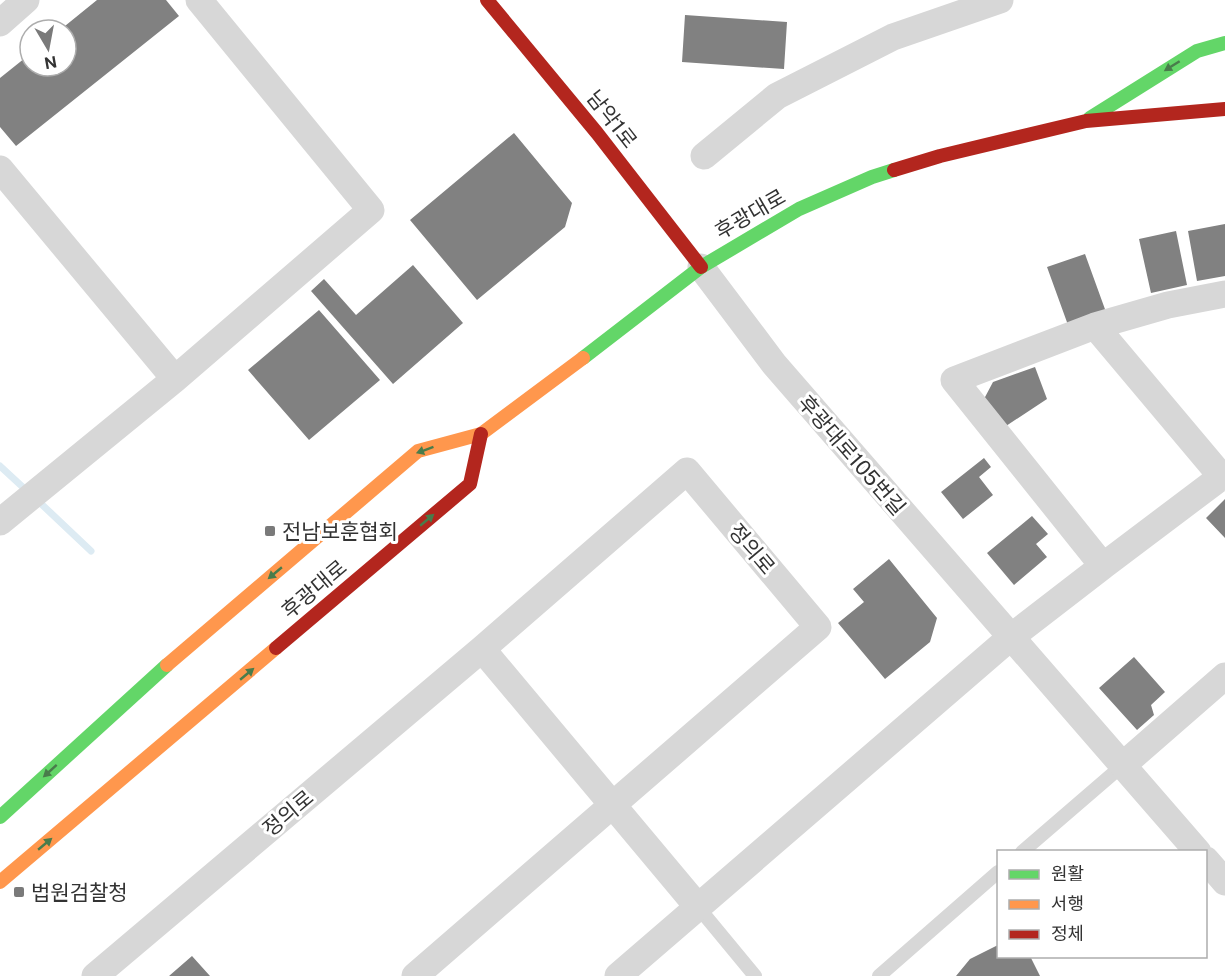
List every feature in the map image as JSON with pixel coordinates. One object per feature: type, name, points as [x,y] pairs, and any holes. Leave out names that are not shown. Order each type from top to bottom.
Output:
[{"type":"street","points":[[0,23],[26,0]]},
{"type":"street","points":[[0,522],[175,379],[371,210],[198,0]]},
{"type":"street","name":"남악1로","points":[[487,0],[597,133],[701,267]]},
{"type":"street","points":[[704,156],[777,96],[893,37],[1000,0]]},
{"type":"street","name":"후광대로","points":[[1086,121],[1197,51],[1225,43]]},
{"type":"street","name":"후광대로","points":[[0,817],[169,663],[418,451],[481,434],[701,267],[799,209],[872,177],[940,156],[1086,121],[1225,109]]},
{"type":"street","points":[[0,169],[175,379]]},
{"type":"street","name":"후광대로105번길","points":[[701,267],[774,364],[1196,850]]},
{"type":"street","points":[[1103,566],[954,380],[1095,326],[1168,305],[1225,294]]},
{"type":"street","points":[[618,976],[1011,636],[1223,475],[1095,326]]},
{"type":"street","name":"후광대로","points":[[0,882],[470,484],[481,434]]},
{"type":"street","name":"정의로","points":[[95,976],[482,649],[687,471],[818,627],[415,976]]},
{"type":"street","points":[[482,649],[698,907]]},
{"type":"street","name":"후광대로","points":[[28,773],[169,663]]},
{"type":"street","points":[[1123,765],[1225,676]]},
{"type":"street","name":"후광대로","points":[[42,864],[202,711]]},
{"type":"street","points":[[1207,861],[1224,881]]},
{"type":"lane","points":[[1024,850],[1123,765]]},
{"type":"lane","points":[[879,976],[997,874]]},
{"type":"lane","points":[[698,907],[755,976]]},
{"type":"building","points":[[97,0],[166,0],[179,16],[16,146],[0,127],[0,78],[18,64],[18,78],[78,78],[78,18],[75,18]]},
{"type":"building","points":[[685,15],[787,22],[784,69],[682,62]]},
{"type":"building","points":[[514,133],[572,203],[565,227],[477,300],[410,220]]},
{"type":"building","points":[[1225,224],[1225,276],[1197,281],[1188,231]]},
{"type":"building","points":[[1176,231],[1187,285],[1151,293],[1139,239]]},
{"type":"building","points":[[1085,254],[1106,312],[1068,325],[1047,267]]},
{"type":"building","points":[[413,265],[463,323],[393,384],[311,291],[324,279],[356,315]]},
{"type":"building","points":[[319,310],[380,380],[309,440],[248,370]]},
{"type":"building","points":[[1035,367],[1047,399],[1003,428],[984,399],[993,382]]},
{"type":"building","points":[[984,458],[991,467],[979,477],[993,495],[963,519],[941,492]]},
{"type":"building","points":[[1225,499],[1225,538],[1206,518]]},
{"type":"building","points":[[1032,516],[1048,534],[1036,544],[1047,557],[1014,585],[987,553]]},
{"type":"building","points":[[889,559],[937,618],[930,642],[885,679],[838,623],[864,602],[853,589]]},
{"type":"building","points":[[1134,657],[1165,692],[1151,705],[1154,715],[1137,730],[1099,688]]},
{"type":"building","points":[[997,946],[997,958],[1031,958],[1040,976],[956,976],[970,959]]},
{"type":"building","points":[[192,956],[210,976],[169,976]]},
{"type":"waterway","points":[[0,466],[27,491]]},
{"type":"waterway","points":[[36,499],[91,551]]},
{"type":"traffic: fast","points":[[1090,118],[1197,51],[1225,43]]},
{"type":"traffic: fast","points":[[583,358],[701,267],[799,209],[872,177],[894,170]]},
{"type":"traffic: fast","points":[[0,817],[167,665]]},
{"type":"traffic: slow","points":[[167,665],[418,451],[481,434],[583,358]]},
{"type":"traffic: slow","points":[[0,882],[276,648]]},
{"type":"traffic: jam","points":[[487,0],[597,133],[701,267]]},
{"type":"traffic: jam","points":[[894,170],[940,156],[1086,121],[1225,109]]},
{"type":"traffic: jam","points":[[276,648],[470,484],[481,434]]},
{"type":"place","name":"전남보훈협회","points":[[270,531]]},
{"type":"place","name":"법원검찰청","points":[[19,892]]}]
